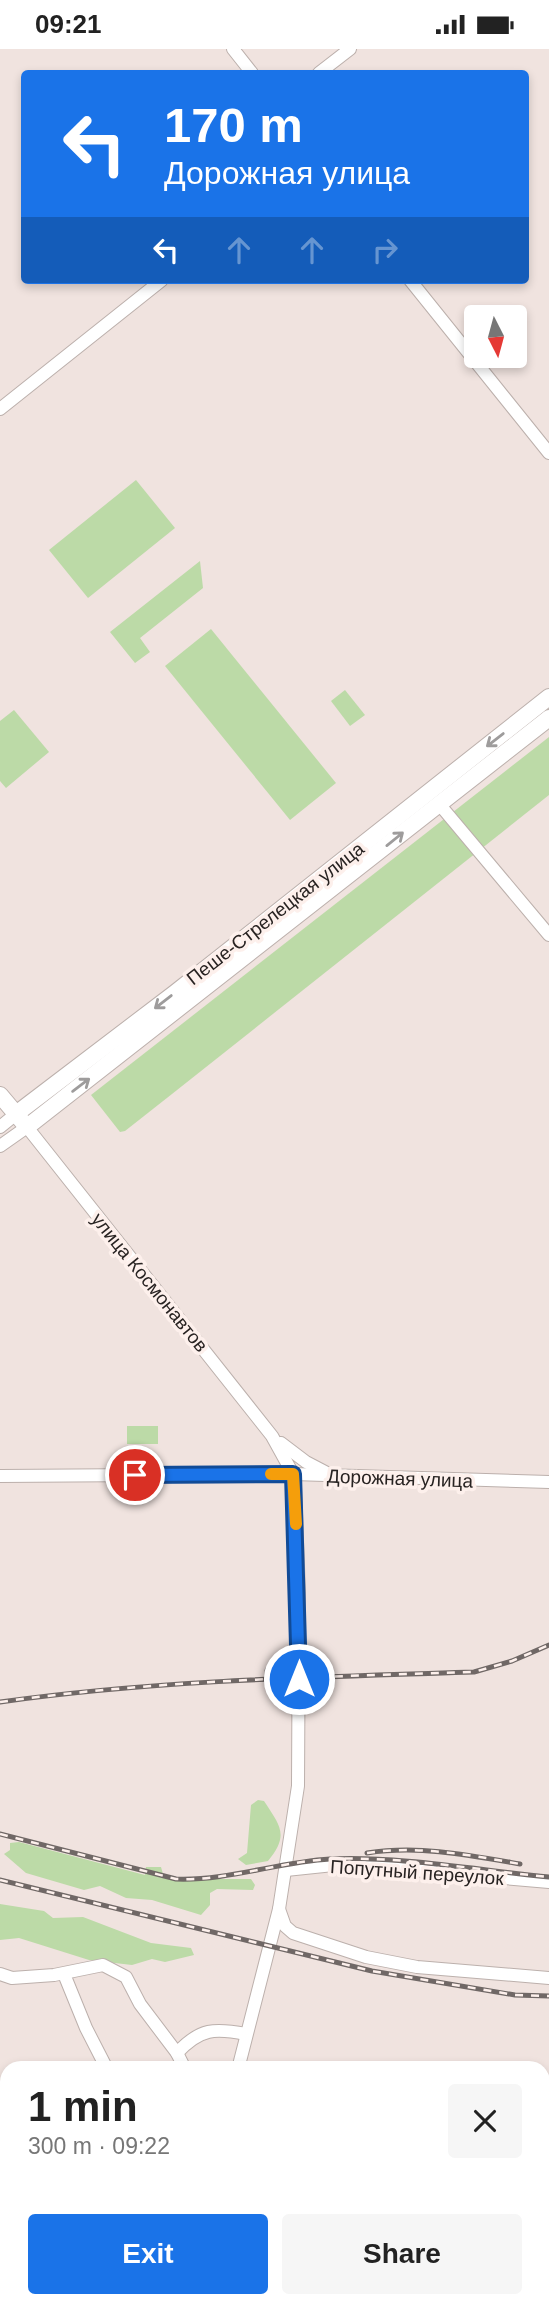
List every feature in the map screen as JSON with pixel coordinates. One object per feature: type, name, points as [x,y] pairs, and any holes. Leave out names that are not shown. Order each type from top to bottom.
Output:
[{"type":"main road","name":"Пеше-Стрелецкая улица","points":[[16,1114],[176,992],[549,697]]},
{"type":"main road","name":"Пеше-Стрелецкая улица","points":[[27,1127],[549,718]]},
{"type":"main road","name":"улица Космонавтов","points":[[0,1095],[27,1127]]},
{"type":"street","points":[[233,49],[250,70]]},
{"type":"street","points":[[323,70],[350,49]]},
{"type":"street","points":[[0,409],[157,284]]},
{"type":"street","points":[[413,284],[549,453]]},
{"type":"street","points":[[440,805],[549,935]]},
{"type":"street","name":"Пеше-Стрелецкая улица","points":[[0,1127],[16,1114]]},
{"type":"street","name":"Пеше-Стрелецкая улица","points":[[0,1146],[27,1127]]},
{"type":"street","name":"улица Космонавтов","points":[[27,1127],[272,1436],[293,1474]]},
{"type":"street","points":[[272,1436],[306,1462],[334,1475]]},
{"type":"street","points":[[240,2061],[279,1909],[298,1786],[299,1670],[293,1474]]},
{"type":"street","name":"Дорожная улица","points":[[0,1476],[293,1474],[549,1482]]},
{"type":"street","points":[[271,1672],[299,1670]]},
{"type":"street","name":"Попутный переулок","points":[[286,1870],[343,1864],[549,1882]]},
{"type":"street","points":[[279,1909],[285,1926],[293,1933],[366,1957],[417,1967],[549,1978]]},
{"type":"street","points":[[0,1974],[12,1978],[64,1974],[103,1965],[126,1977],[140,2004],[181,2061]]},
{"type":"street","points":[[64,1974],[103,2061]]},
{"type":"street","points":[[177,2053],[185,2044],[216,2028],[246,2034]]},
{"type":"green space","points":[[136,480],[175,528],[88,598],[49,550]]},
{"type":"green space","points":[[200,561],[203,588],[140,638],[150,652],[135,663],[110,632]]},
{"type":"green space","points":[[211,629],[336,783],[290,820],[165,666]]},
{"type":"green space","points":[[345,690],[365,715],[350,726],[331,701]]},
{"type":"green space","points":[[14,710],[49,752],[6,788],[0,781],[0,721]]},
{"type":"green space","points":[[549,737],[549,795],[125,1131],[120,1132],[91,1095]]},
{"type":"green space","points":[[127,1426],[158,1426],[158,1444],[127,1444]]},
{"type":"green space","points":[[258,1800],[264,1801],[275,1818],[280,1831],[279,1844],[268,1861],[246,1865],[238,1859],[247,1853],[251,1805]]},
{"type":"green space","points":[[19,1842],[145,1875],[146,1867],[161,1867],[163,1874],[176,1879],[251,1879],[255,1885],[253,1890],[217,1889],[210,1893],[210,1905],[201,1915],[152,1900],[126,1898],[100,1886],[84,1890],[26,1873],[4,1854],[10,1850],[10,1843]]},
{"type":"green space","points":[[0,1904],[44,1911],[53,1918],[83,1917],[151,1943],[191,1948],[194,1955],[165,1962],[152,1959],[132,1965],[89,1960],[19,1938],[0,1940]]},
{"type":"railway","points":[[0,1702],[177,1684],[474,1672],[512,1661],[549,1645]]},
{"type":"railway","points":[[0,1834],[176,1879],[215,1877],[330,1859],[412,1862],[549,1877]]},
{"type":"railway","points":[[367,1853],[425,1851],[463,1854],[520,1864]]},
{"type":"railway","points":[[0,1880],[372,1971],[515,1995],[549,1996]]},
{"type":"slow traffic","points":[[271,1474],[293,1474],[296,1524]]},
{"type":"route","points":[[135,1475],[293,1474],[299,1593],[299,1679]]}]
